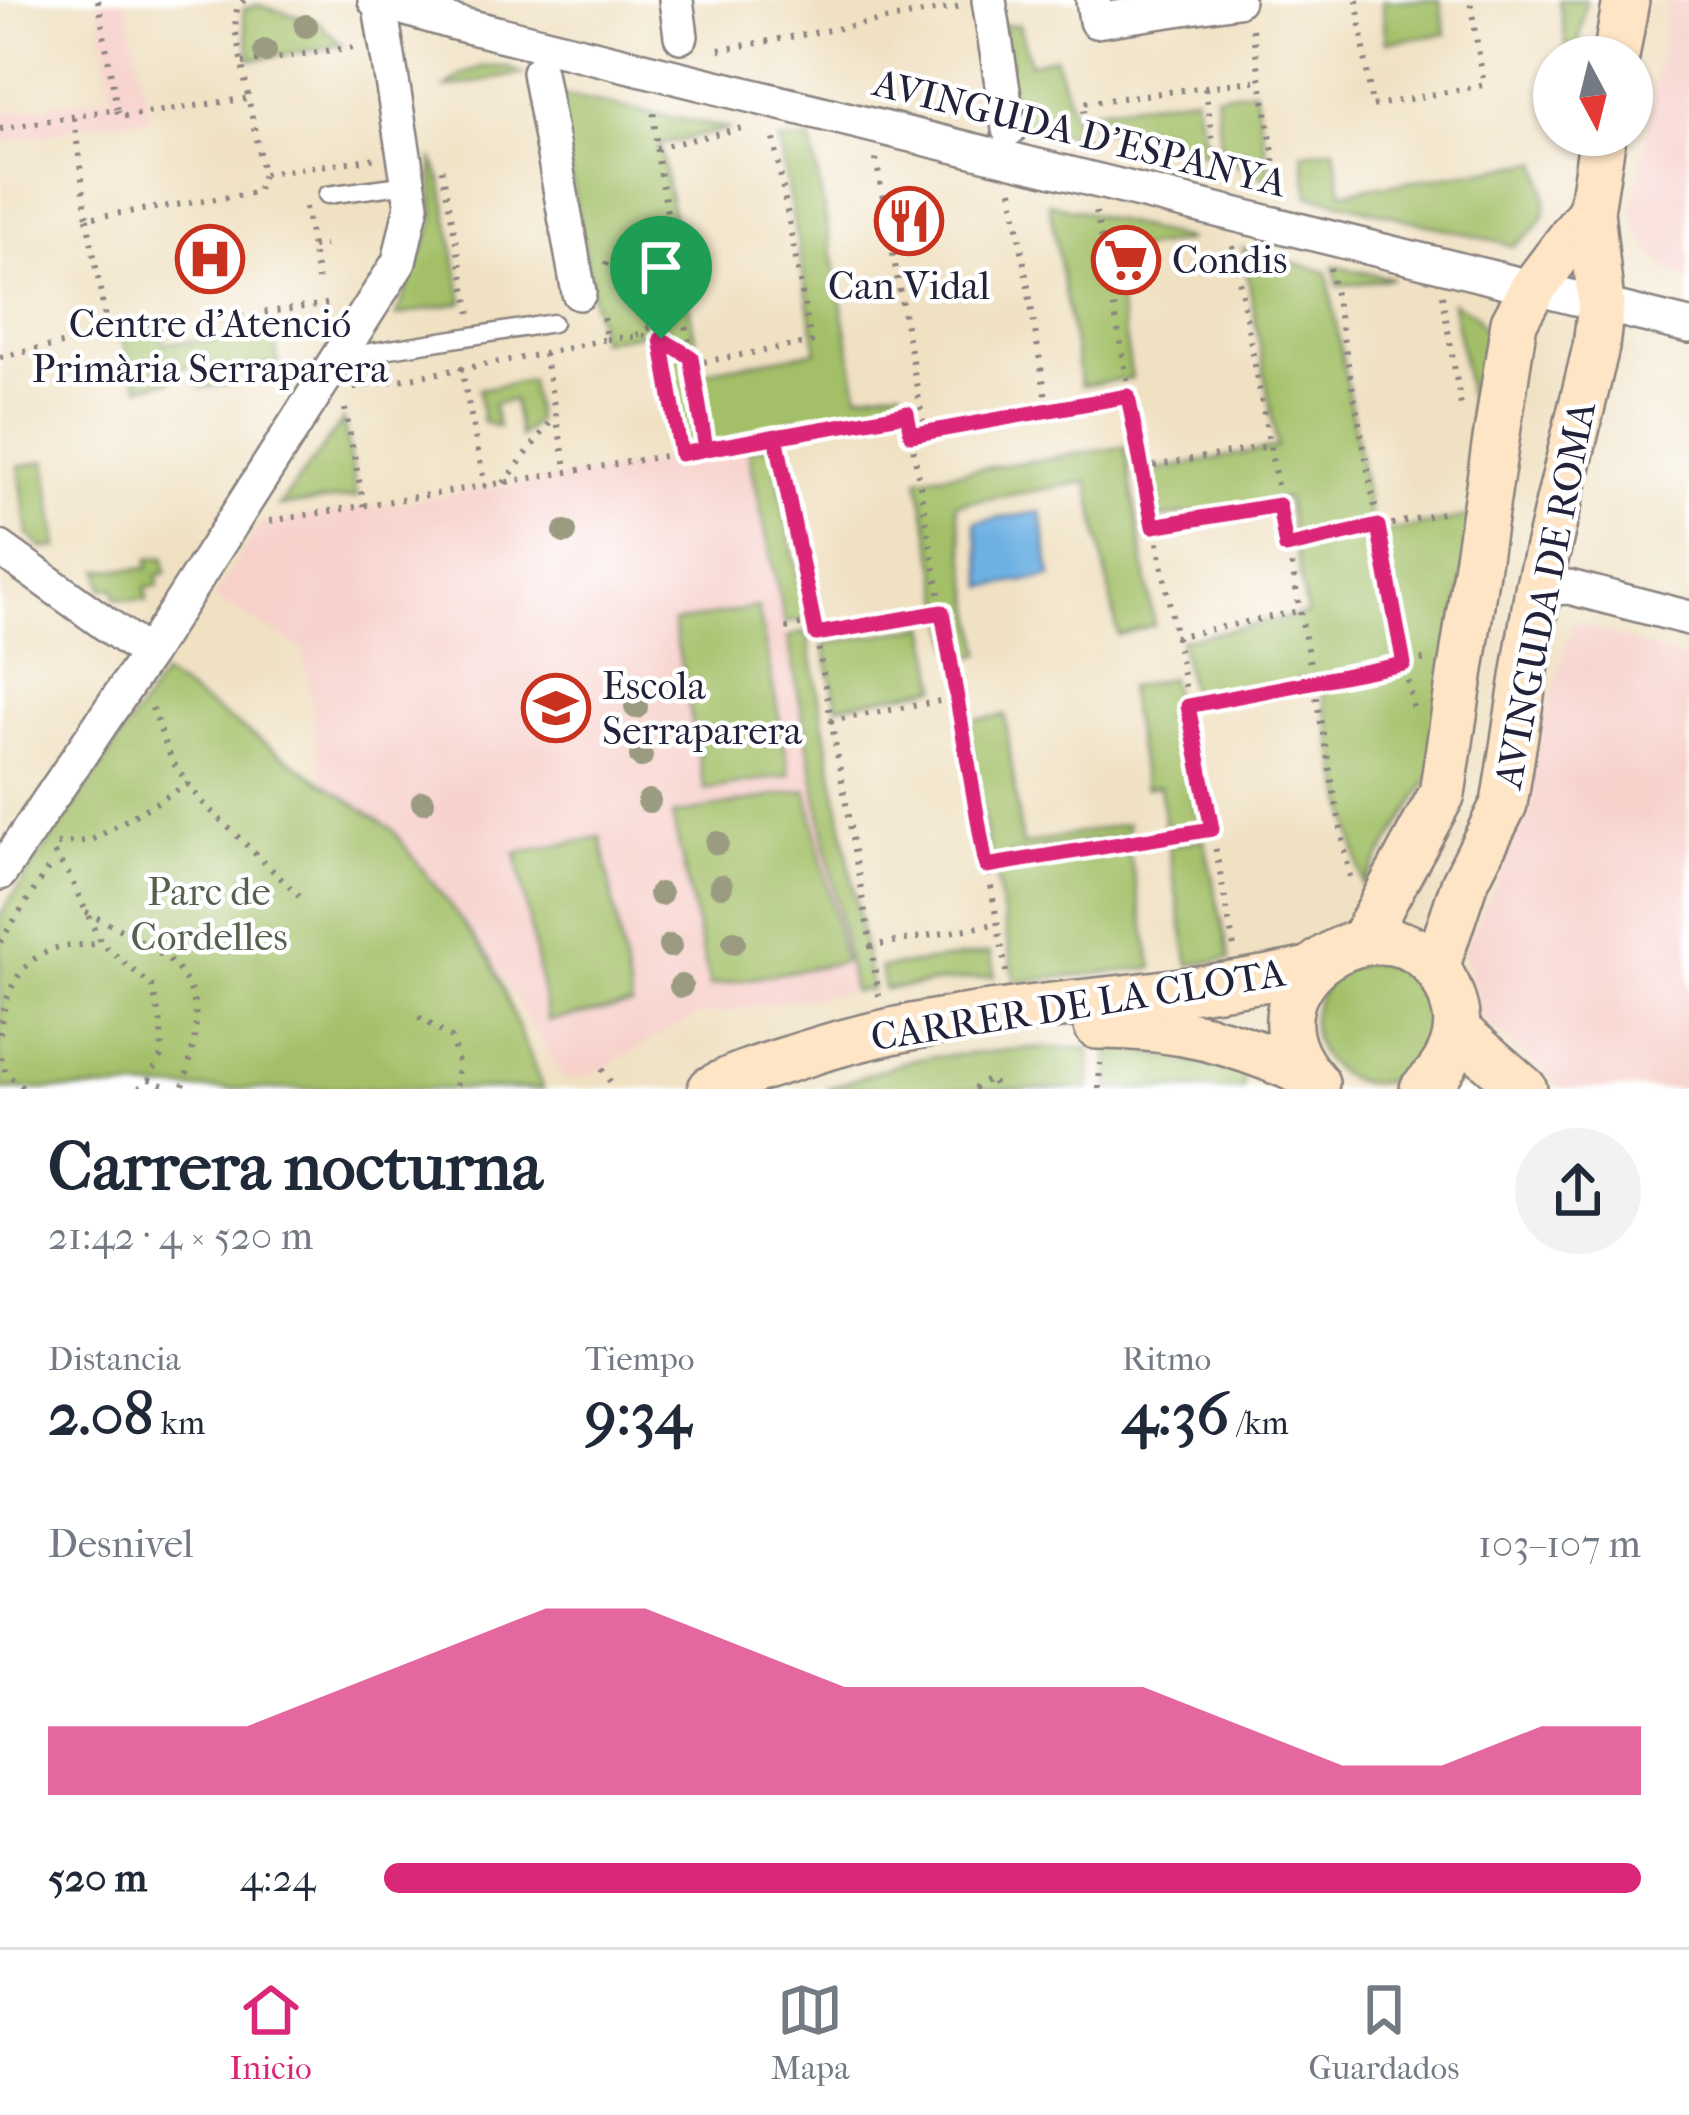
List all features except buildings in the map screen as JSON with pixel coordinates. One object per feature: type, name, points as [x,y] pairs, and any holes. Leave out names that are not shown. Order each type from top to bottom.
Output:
[{"type":"street","points":[[0,874],[148,654],[399,262],[412,205],[378,0]]},
{"type":"street","name":"AVINGUDA D'ESPANYA","points":[[378,0],[451,22],[1689,326]]},
{"type":"street","points":[[676,0],[681,36]]},
{"type":"street","points":[[1093,0],[1096,21],[1244,10]]},
{"type":"street","points":[[1620,36],[1626,0]]},
{"type":"street","points":[[989,1],[1009,129]]},
{"type":"street","points":[[539,72],[591,281]]},
{"type":"street","name":"AVINGUDA DE ROMA","points":[[1436,968],[1464,884],[1504,804],[1538,589],[1576,437],[1600,304],[1591,211],[1600,156]]},
{"type":"street","name":"AVINGUDA DE ROMA","points":[[1363,940],[1442,794],[1514,322],[1533,288],[1591,211]]},
{"type":"street","points":[[0,548],[148,654]]},
{"type":"street","points":[[1538,589],[1569,587],[1689,618]]},
{"type":"street","points":[[1363,940],[1403,946],[1436,968],[1449,988],[1460,1033],[1524,1089]]},
{"type":"street","name":"CARRER DE LA CLOTA","points":[[711,1089],[814,1051],[908,1026],[984,1012],[1229,987],[1309,970],[1342,946],[1363,940]]},
{"type":"street","points":[[1309,970],[1295,993],[1289,1019],[1293,1046],[1316,1082]]},
{"type":"street","name":"CARRER DE LA CLOTA","points":[[766,1089],[806,1072],[916,1043],[1063,1025],[1152,1025],[1249,1049],[1316,1082]]},
{"type":"street","points":[[1423,1089],[1436,1078],[1460,1033]]},
{"type":"lane","points":[[327,195],[409,184]]},
{"type":"lane","points":[[338,357],[553,322]]},
{"type":"path","points":[[98,0],[118,118],[250,98]]},
{"type":"path","points":[[87,218],[256,193],[262,174],[236,28],[237,8],[244,0]]},
{"type":"path","points":[[1357,0],[1372,106],[1484,85],[1470,0]]},
{"type":"path","points":[[718,50],[989,1]]},
{"type":"path","points":[[1244,10],[1281,196]]},
{"type":"path","points":[[243,63],[354,47]]},
{"type":"path","points":[[1090,149],[1083,103],[1260,80]]},
{"type":"path","points":[[1205,88],[1219,181]]},
{"type":"path","points":[[652,101],[706,449]]},
{"type":"path","points":[[0,129],[117,109]]},
{"type":"path","points":[[74,118],[108,334]]},
{"type":"path","points":[[656,148],[758,124]]},
{"type":"path","points":[[637,334],[661,339],[692,361],[811,342],[771,128]]},
{"type":"path","points":[[875,149],[925,433]]},
{"type":"path","points":[[262,174],[386,157]]},
{"type":"path","points":[[440,161],[470,313]]},
{"type":"path","points":[[299,169],[302,189]]},
{"type":"path","points":[[1011,181],[1048,410]]},
{"type":"path","points":[[1094,202],[1237,963]]},
{"type":"path","points":[[1232,237],[1352,886]]},
{"type":"path","points":[[317,280],[312,247],[325,245]]},
{"type":"path","points":[[591,281],[611,257],[629,251],[650,254],[664,264],[679,286],[674,304],[658,323],[637,334],[607,339]]},
{"type":"path","points":[[1329,259],[1416,728]]},
{"type":"path","points":[[1441,287],[1463,418]]},
{"type":"path","points":[[0,357],[108,334],[342,302]]},
{"type":"path","points":[[661,339],[681,454]]},
{"type":"path","points":[[544,355],[567,472]]},
{"type":"path","points":[[460,367],[485,486]]},
{"type":"path","points":[[911,435],[1128,396]]},
{"type":"path","points":[[342,402],[364,506]]},
{"type":"path","points":[[251,524],[907,413],[1009,986]]},
{"type":"path","points":[[504,483],[555,416]]},
{"type":"path","points":[[776,436],[814,622],[879,998]]},
{"type":"path","points":[[1142,468],[1268,446]]},
{"type":"path","points":[[1153,526],[1279,505]]},
{"type":"path","points":[[1286,547],[1458,510]]},
{"type":"path","points":[[1174,637],[1299,611]]},
{"type":"path","points":[[816,634],[942,612]]},
{"type":"path","points":[[787,628],[814,622]]},
{"type":"path","points":[[1188,706],[1439,656]]},
{"type":"path","points":[[830,721],[957,698]]},
{"type":"path","points":[[151,706],[172,760],[199,799],[302,899]]},
{"type":"path","points":[[24,836],[92,839],[188,784]]},
{"type":"path","points":[[986,866],[1212,829]]},
{"type":"path","points":[[24,836],[68,873],[101,943],[152,986],[162,1054],[138,1089]]},
{"type":"path","points":[[0,942],[48,869],[24,836]]},
{"type":"path","points":[[86,912],[127,930],[163,954],[190,982],[196,1046],[182,1089]]},
{"type":"path","points":[[871,946],[996,924]]},
{"type":"path","points":[[0,1034],[8,992],[28,962],[56,948],[101,943]]},
{"type":"path","points":[[419,1017],[451,1038],[458,1061],[456,1089]]},
{"type":"path","points":[[1,1060],[8,1075],[26,1089]]},
{"type":"path","points":[[602,1070],[615,1089]]},
{"type":"path","points":[[974,1089],[990,1078],[996,1089]]},
{"type":"path","points":[[149,1079],[171,1089]]},
{"type":"shaded area","points":[[97,0],[126,0],[149,118],[96,123],[0,144],[0,113],[112,96]]},
{"type":"shaded area","points":[[1669,0],[1689,0],[1689,282],[1656,259],[1639,234],[1633,210],[1642,156],[1653,156],[1653,93]]},
{"type":"shaded area","name":"Escola Serraparera","points":[[748,449],[853,991],[695,1016],[588,1076],[564,1079],[491,960],[392,829],[323,783],[303,649],[214,598],[260,524]]},
{"type":"shaded area","points":[[1573,621],[1689,662],[1689,1089],[1562,1089],[1480,1015],[1464,950],[1503,868]]},
{"type":"green space","points":[[1382,0],[1440,0],[1446,34],[1386,42]]},
{"type":"green space","points":[[1559,0],[1586,0],[1580,36],[1565,36]]},
{"type":"green space","points":[[258,5],[318,22],[342,45],[251,60],[243,15],[244,9]]},
{"type":"green space","points":[[999,25],[1019,25],[1030,64],[1055,57],[1080,138],[1016,123]]},
{"type":"green space","points":[[481,67],[508,67],[522,74],[446,88]]},
{"type":"green space","points":[[1254,90],[1272,181],[1221,156],[1216,95]]},
{"type":"green space","points":[[556,94],[730,129],[660,145],[701,372],[817,351],[779,141],[811,140],[858,394],[901,388],[906,401],[788,421],[788,430],[683,450],[664,336],[655,332],[600,340]]},
{"type":"green space","points":[[1195,96],[1207,154],[1094,127],[1092,110]]},
{"type":"green space","points":[[1334,148],[1342,192],[1539,162],[1545,211],[1536,228],[1513,246],[1309,195],[1302,153]]},
{"type":"green space","points":[[432,157],[442,183],[463,302],[396,316],[434,221]]},
{"type":"green space","points":[[1049,203],[1189,240],[1111,254],[1132,378],[1081,386]]},
{"type":"green space","points":[[1243,248],[1327,272],[1373,534],[1474,516],[1433,772],[1363,885],[1319,676],[1192,701],[1180,640],[1307,614],[1286,498],[1159,518],[1148,472],[1277,447]]},
{"type":"green space","points":[[1334,266],[1393,278],[1338,286]]},
{"type":"green space","points":[[1453,302],[1476,315],[1489,341],[1476,444]]},
{"type":"green space","points":[[161,330],[164,343],[275,336],[278,362],[232,370],[234,384],[201,388],[195,365],[168,370],[170,381],[139,387],[120,335]]},
{"type":"green space","points":[[530,380],[536,421],[520,437],[513,400],[493,405],[498,427],[483,422],[479,389]]},
{"type":"green space","points":[[343,420],[357,497],[279,506]]},
{"type":"green space","points":[[772,446],[807,619],[785,623],[748,449]]},
{"type":"green space","points":[[1125,447],[1154,625],[1118,635],[1088,482],[956,504],[982,654],[956,661],[918,478]]},
{"type":"green space","points":[[46,461],[58,547],[42,548],[28,534],[19,466]]},
{"type":"green space","points":[[164,557],[166,573],[157,575],[158,586],[145,588],[147,601],[116,599],[114,588],[102,589],[100,570],[148,568],[148,559]]},
{"type":"green space","points":[[758,607],[790,775],[705,790],[673,623]]},
{"type":"green space","points":[[927,626],[938,687],[837,706],[824,644]]},
{"type":"green space","points":[[807,631],[872,990],[853,991],[788,637]]},
{"type":"green space","name":"Parc de Cordelles","points":[[163,675],[392,829],[491,960],[543,1089],[0,1089],[0,915]]},
{"type":"green space","points":[[1170,678],[1198,824],[1165,827],[1160,786],[1145,788],[1127,688]]},
{"type":"green space","points":[[1005,715],[1022,845],[1128,823],[1128,835],[990,858],[967,721]]},
{"type":"green space","points":[[807,790],[844,962],[710,986],[672,815]]},
{"type":"green space","points":[[601,837],[632,1005],[548,1021],[516,853]]},
{"type":"green space","points":[[1204,839],[1230,959],[1189,965],[1168,846]]},
{"type":"green space","points":[[1129,852],[1153,968],[1015,982],[995,872]]},
{"type":"green space","points":[[990,953],[995,976],[884,989],[880,968]]},
{"type":"green space","points":[[1373,963],[1396,968],[1415,981],[1428,1000],[1433,1023],[1428,1046],[1415,1065],[1396,1078],[1373,1083],[1350,1078],[1331,1065],[1318,1046],[1313,1023],[1318,1000],[1331,981],[1350,968]]},
{"type":"green space","points":[[1109,1046],[1244,1071],[1243,1089],[1109,1089]]},
{"type":"green space","points":[[1032,1048],[1090,1048],[1090,1089],[826,1089],[914,1059]]},
{"type":"water","points":[[1041,512],[1051,577],[985,587],[975,522]]},
{"type":"place","name":"Can Vidal","points":[[909,221]]},
{"type":"place","name":"Centre d'Atenció Primària Serraparera","points":[[210,259]]},
{"type":"place","name":"Condis","points":[[1126,260]]},
{"type":"place","name":"Escola Serraparera","points":[[556,708]]},
{"type":"route","points":[[661,339],[681,454],[776,436],[816,634],[942,612],[986,866],[1212,829],[1188,706],[1404,664],[1378,526],[1286,547],[1279,505],[1153,526],[1128,396],[911,435],[907,413],[895,416],[776,436],[706,449],[691,357],[661,339]]}]
